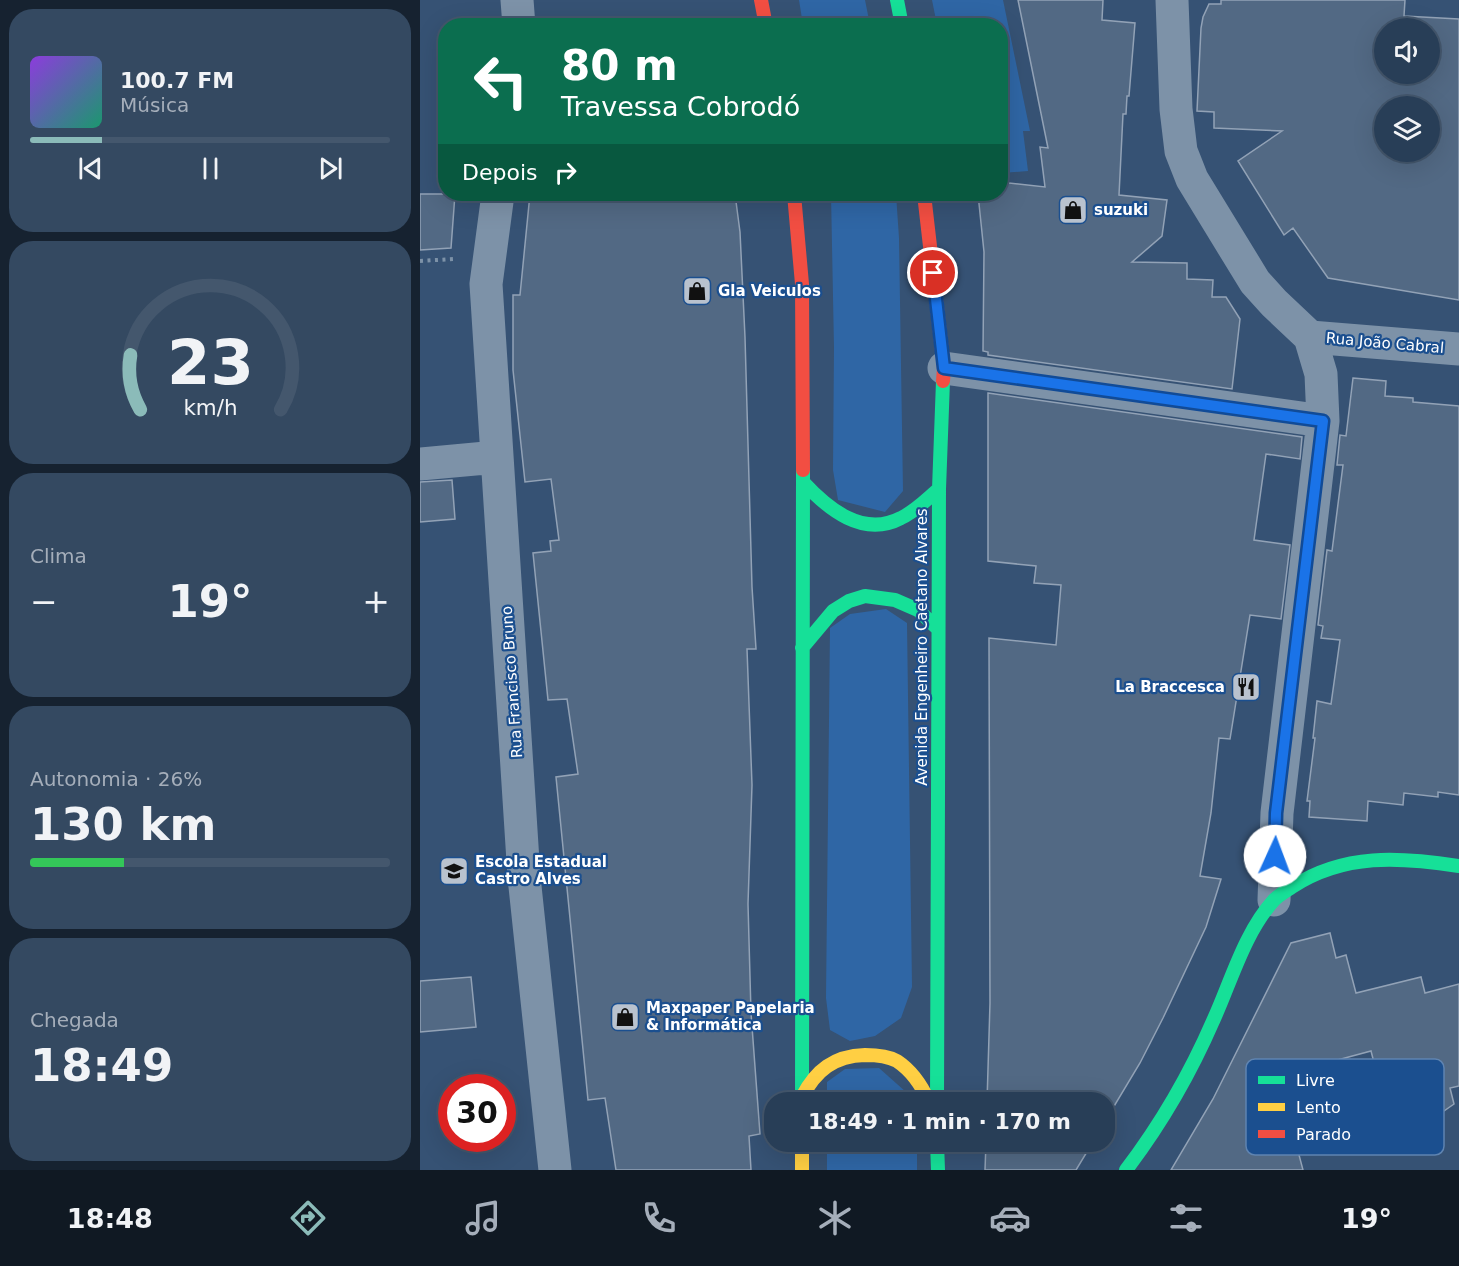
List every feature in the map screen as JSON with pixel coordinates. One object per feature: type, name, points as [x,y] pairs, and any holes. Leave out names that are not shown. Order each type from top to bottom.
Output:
[{"type":"main road","points":[[761,0],[764,18]]},
{"type":"main road","points":[[897,0],[900,18]]},
{"type":"main road","points":[[795,201],[802,284],[802,1092]]},
{"type":"main road","name":"Avenida Engenheiro Caetano Alvares","points":[[925,201],[944,368],[939,489],[937,1092]]},
{"type":"main road","points":[[803,482],[823,505],[839,516],[865,524],[892,522],[912,512],[939,489]]},
{"type":"main road","points":[[802,648],[833,612],[849,601],[865,596],[895,600],[918,610],[938,629]]},
{"type":"main road","points":[[1126,1170],[1144,1147],[1180,1088],[1212,1025],[1258,924],[1274,900],[1298,883],[1326,869],[1366,860],[1459,866]]},
{"type":"main road","points":[[805,1092],[816,1074],[836,1059],[848,1055],[870,1055],[885,1056],[899,1062],[911,1073],[925,1092]]},
{"type":"main road","points":[[802,1152],[802,1170]]},
{"type":"main road","points":[[937,1152],[938,1170]]},
{"type":"street","points":[[517,0],[518,18]]},
{"type":"street","points":[[1172,0],[1180,151],[1192,179],[1255,282],[1310,337],[1321,375],[1323,421],[1276,813],[1274,900]]},
{"type":"street","name":"Rua Francisco Bruno","points":[[497,201],[486,284],[524,877],[555,1170]]},
{"type":"street","name":"Rua João Cabral","points":[[1310,337],[1459,349]]},
{"type":"street","points":[[944,368],[1323,421]]},
{"type":"street","points":[[420,464],[497,457]]},
{"type":"shaded area","points":[[799,0],[865,0],[869,18],[802,18]]},
{"type":"shaded area","points":[[932,0],[1003,0],[1007,18],[936,18]]},
{"type":"shaded area","points":[[1008,24],[1030,131],[1023,131],[1028,171],[1008,172]]},
{"type":"shaded area","points":[[831,201],[896,201],[903,491],[885,512],[838,500],[833,470],[834,347]]},
{"type":"shaded area","points":[[886,609],[907,623],[912,987],[901,1018],[875,1036],[850,1041],[830,1030],[826,998],[830,628],[850,614]]},
{"type":"shaded area","points":[[879,1068],[906,1092],[827,1092],[827,1082],[845,1069]]},
{"type":"shaded area","points":[[827,1152],[917,1152],[917,1170],[827,1170]]},
{"type":"building","points":[[1018,0],[1103,0],[1102,20],[1135,23],[1129,96],[1127,96],[1126,114],[1123,114],[1119,195],[1167,200],[1162,236],[1132,262],[1187,263],[1187,279],[1213,280],[1212,297],[1226,297],[1240,319],[1232,389],[988,355],[988,352],[983,351],[984,252],[979,201],[1008,201],[1008,183],[1045,187],[1040,147],[1048,148]]},
{"type":"building","points":[[1221,0],[1405,0],[1404,16],[1459,19],[1459,300],[1328,278],[1293,228],[1284,235],[1238,161],[1282,131],[1214,128],[1214,112],[1197,111],[1201,28],[1209,4],[1221,4]]},
{"type":"building","points":[[420,194],[438,194],[438,201],[454,201],[451,248],[420,250]]},
{"type":"building","points":[[529,201],[736,201],[740,232],[745,337],[752,587],[756,649],[747,649],[752,785],[748,904],[751,1013],[760,1134],[749,1136],[751,1170],[616,1170],[605,1098],[588,1100],[556,777],[578,774],[567,699],[548,700],[533,553],[551,551],[550,541],[559,540],[551,479],[525,482],[513,370],[513,295],[520,295]]},
{"type":"building","points":[[1353,378],[1386,381],[1385,396],[1413,398],[1413,402],[1459,406],[1459,795],[1438,792],[1438,797],[1404,793],[1403,805],[1368,801],[1367,821],[1309,817],[1310,801],[1307,801],[1317,701],[1331,704],[1340,640],[1321,638],[1323,626],[1318,625],[1327,550],[1332,551],[1343,465],[1337,465],[1340,435],[1346,436]]},
{"type":"building","points":[[988,393],[1302,437],[1300,459],[1266,454],[1254,540],[1290,545],[1281,619],[1250,615],[1230,739],[1219,738],[1211,813],[1200,876],[1221,879],[1206,927],[1140,1063],[1115,1105],[1115,1092],[987,1092],[990,1003],[989,638],[1056,645],[1061,585],[1034,583],[1036,566],[988,561]]},
{"type":"building","points":[[452,480],[455,519],[420,522],[420,482]]},
{"type":"building","points":[[1330,933],[1336,958],[1346,955],[1356,993],[1421,977],[1425,993],[1459,984],[1459,1086],[1450,1088],[1454,1104],[1444,1111],[1444,1059],[1373,1059],[1371,1051],[1341,1059],[1246,1059],[1246,1155],[1299,1155],[1303,1170],[1171,1170],[1213,1099],[1291,943]]},
{"type":"building","points":[[471,977],[476,1027],[420,1032],[420,981]]},
{"type":"building","points":[[986,1152],[1087,1152],[1076,1170],[985,1170]]},
{"type":"traffic: fast","points":[[897,0],[900,18]]},
{"type":"traffic: fast","points":[[937,1092],[939,489],[943,381]]},
{"type":"traffic: fast","points":[[802,1092],[803,470]]},
{"type":"traffic: fast","points":[[803,482],[835,511],[860,523],[873,525],[901,518],[939,489]]},
{"type":"traffic: fast","points":[[802,648],[833,611],[849,601],[865,596],[895,600],[918,610],[938,629]]},
{"type":"traffic: fast","points":[[1126,1170],[1163,1117],[1185,1079],[1254,927],[1276,898],[1312,876],[1352,863],[1394,860],[1459,866]]},
{"type":"traffic: fast","points":[[937,1152],[938,1170]]},
{"type":"traffic: slow","points":[[804,1092],[813,1079],[827,1066],[844,1058],[869,1055],[897,1061],[916,1079],[924,1092]]},
{"type":"traffic: slow","points":[[802,1152],[802,1170]]},
{"type":"traffic: jam","points":[[761,0],[764,18]]},
{"type":"traffic: jam","points":[[795,201],[802,284],[803,470]]},
{"type":"traffic: jam","points":[[925,201],[944,368],[943,381]]},
{"type":"place","name":"suzuki","points":[[1073,210]]},
{"type":"place","name":"Gla Veiculos","points":[[697,291]]},
{"type":"place","name":"La Braccesca","points":[[1246,687]]},
{"type":"place","name":"Escola Estadual Castro Alves","points":[[454,871]]},
{"type":"place","name":"Maxpaper Papelaria & Informática","points":[[625,1017]]},
{"type":"route","points":[[933,273],[944,368],[1323,421],[1276,813],[1275,856]]}]
